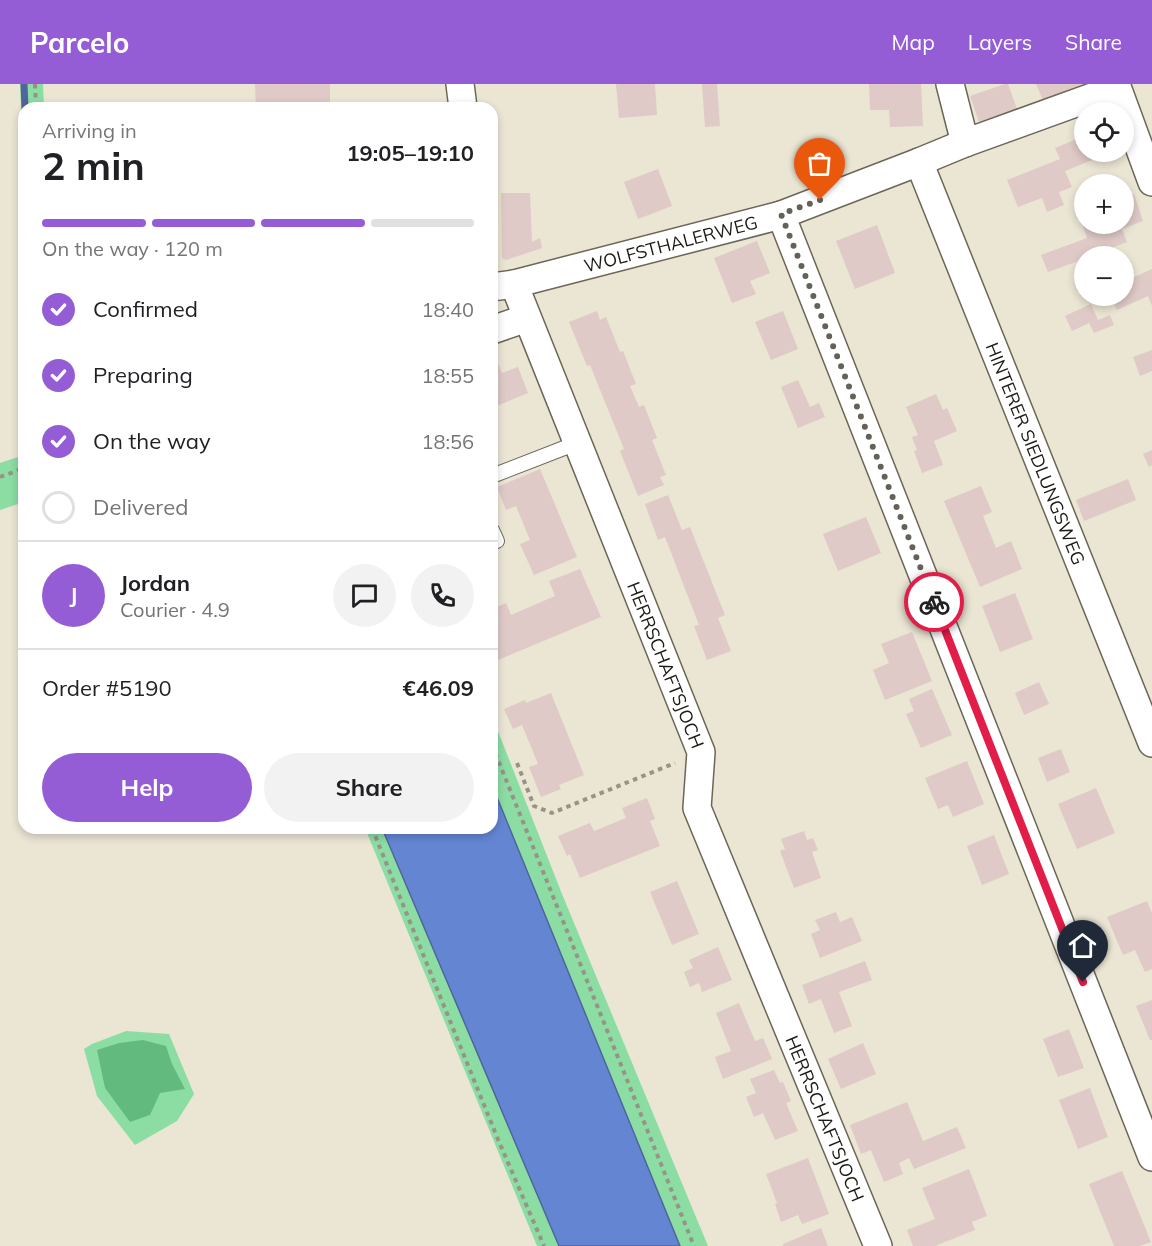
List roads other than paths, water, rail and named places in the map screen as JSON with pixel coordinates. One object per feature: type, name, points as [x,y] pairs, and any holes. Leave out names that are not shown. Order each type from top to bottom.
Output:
[{"type":"street","points":[[460,84],[462,102]]},
{"type":"street","points":[[950,84],[965,144]]},
{"type":"street","points":[[1117,86],[1152,182]]},
{"type":"street","name":"WOLFSTHALERWEG","points":[[503,286],[781,214],[1117,86]]},
{"type":"street","name":"HINTERER SIEDLUNGSWEG","points":[[919,162],[1152,743]]},
{"type":"street","points":[[781,214],[1152,1157]]},
{"type":"street","name":"HERRSCHAFTSJOCH","points":[[503,286],[528,318],[701,752],[697,808],[878,1246]]},
{"type":"street","points":[[498,328],[528,318]]},
{"type":"lane","points":[[498,474],[577,443]]},
{"type":"water","points":[[498,800],[680,1246],[559,1246],[385,834],[498,834]]},
{"type":"waterway","points":[[24,84],[25,102]]}]
